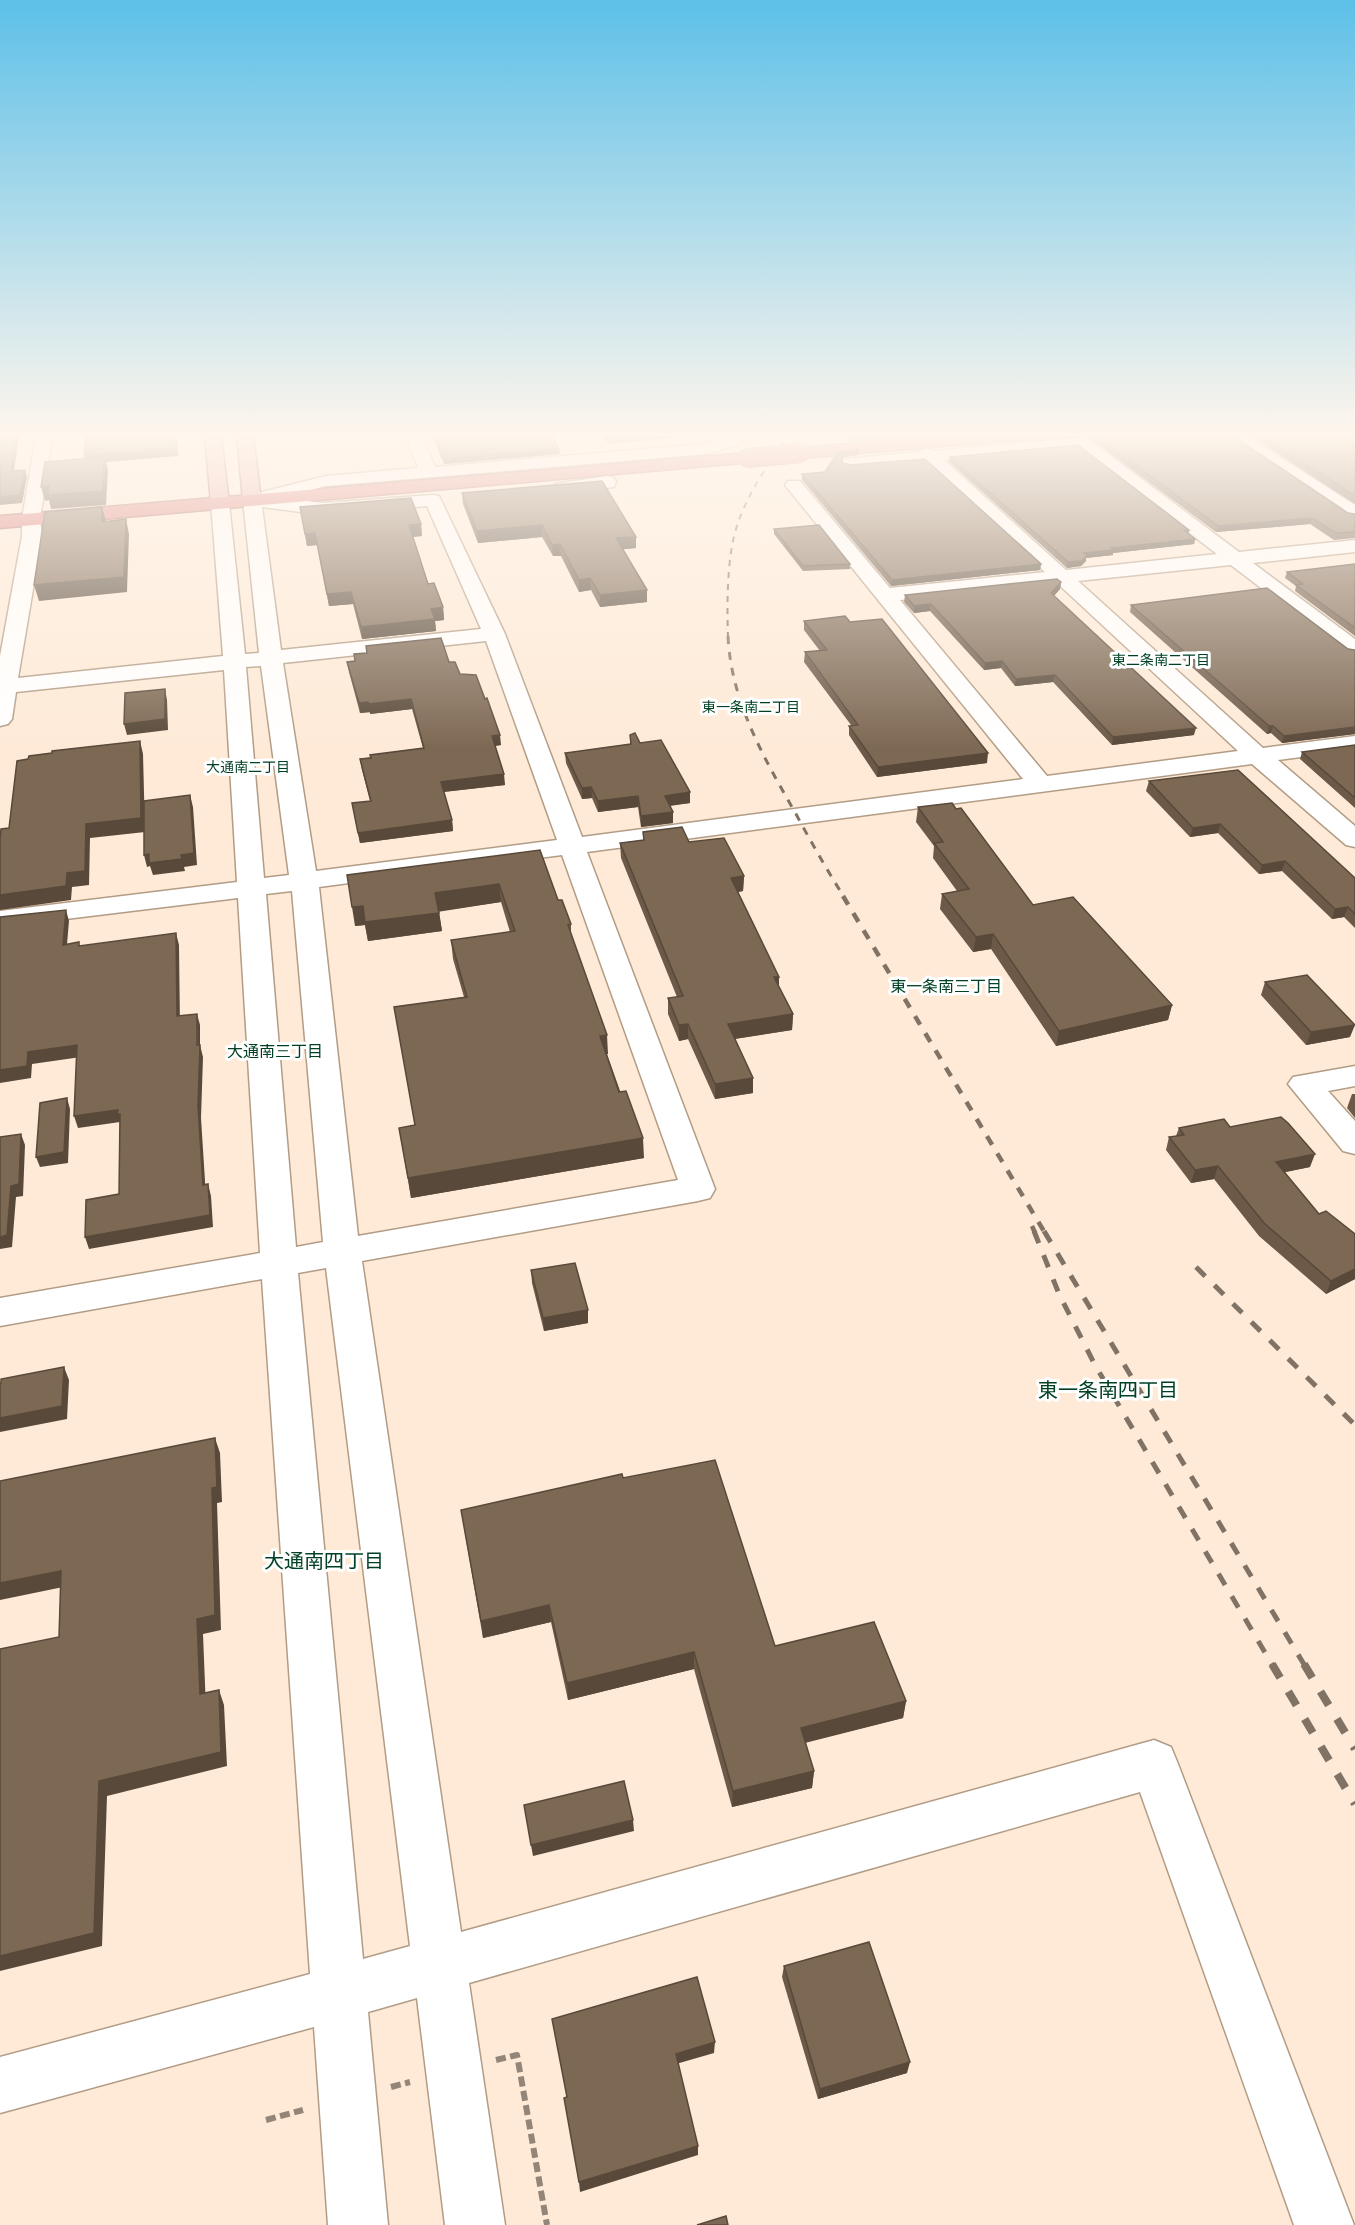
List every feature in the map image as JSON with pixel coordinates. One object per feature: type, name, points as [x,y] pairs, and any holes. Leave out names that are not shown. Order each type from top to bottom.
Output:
[{"type":"street","points":[[0,719],[3,687],[31,540]]},
{"type":"street","points":[[240,540],[253,661],[251,889],[279,1263],[358,2225]]},
{"type":"street","points":[[0,1312],[698,1189],[494,634],[452,540]]},
{"type":"street","points":[[839,540],[1040,784]]},
{"type":"street","points":[[1021,540],[1258,756],[1355,839]]},
{"type":"street","points":[[1208,540],[1355,649]]},
{"type":"street","points":[[885,595],[1355,546]]},
{"type":"street","points":[[3,687],[494,634]]},
{"type":"street","points":[[253,661],[304,882],[342,1252],[475,2225]]},
{"type":"street","points":[[0,919],[251,889],[1355,743]]},
{"type":"street","points":[[1355,1076],[1305,1084],[1355,1143]]},
{"type":"street","points":[[0,2085],[340,1993],[1154,1764],[1324,2225]]},
{"type":"building","points":[[41,540],[125,540],[124,577],[34,585]]},
{"type":"building","points":[[316,540],[414,540],[428,584],[434,583],[443,607],[431,609],[435,619],[361,627],[351,592],[327,594]]},
{"type":"building","points":[[549,540],[617,540],[647,590],[600,595],[590,578],[579,580],[560,544],[552,545]]},
{"type":"building","points":[[782,540],[831,540],[850,564],[803,566]]},
{"type":"building","points":[[858,540],[1014,540],[1041,564],[892,580]]},
{"type":"building","points":[[1043,540],[1187,540],[1084,553],[1087,556],[1082,561],[1068,562]]},
{"type":"building","points":[[1355,564],[1355,628],[1296,585],[1303,584],[1287,572]]},
{"type":"building","points":[[1057,579],[1061,582],[1051,593],[1196,728],[1113,737],[1055,675],[1016,679],[1002,661],[985,663],[931,604],[914,606],[905,595]]},
{"type":"building","points":[[1267,588],[1348,649],[1355,650],[1355,727],[1284,736],[1273,726],[1269,726],[1131,605]]},
{"type":"building","points":[[845,616],[850,622],[882,619],[988,753],[878,767],[849,726],[858,725],[805,652],[827,650],[804,621]]},
{"type":"building","points":[[441,638],[449,662],[455,662],[460,674],[476,675],[485,699],[487,698],[500,735],[492,736],[504,774],[441,782],[452,820],[358,833],[352,803],[371,801],[360,759],[371,758],[370,755],[424,748],[411,699],[359,703],[347,662],[355,661],[354,654],[367,653],[366,646]]},
{"type":"building","points":[[165,689],[165,719],[124,724],[125,693]]},
{"type":"building","points":[[635,733],[640,743],[661,740],[690,792],[665,796],[673,812],[641,816],[638,796],[598,801],[591,787],[582,788],[565,753],[631,744],[630,735]]},
{"type":"building","points":[[140,741],[141,818],[86,824],[85,871],[67,873],[66,886],[0,895],[1,829],[9,828],[17,761],[28,759],[29,756],[52,753],[52,751]]},
{"type":"building","points":[[1355,745],[1355,798],[1302,752]]},
{"type":"building","points":[[1238,770],[1355,878],[1355,914],[1348,907],[1335,909],[1285,861],[1262,865],[1220,824],[1193,828],[1149,781]]},
{"type":"building","points":[[190,795],[194,853],[181,855],[182,859],[149,863],[149,854],[144,855],[144,801]]},
{"type":"building","points":[[952,803],[956,809],[961,808],[1033,905],[1073,897],[1172,1005],[1059,1031],[993,934],[976,937],[942,894],[969,889],[934,843],[943,842],[918,807]]},
{"type":"building","points":[[682,827],[689,842],[724,838],[744,876],[731,878],[779,977],[774,977],[793,1014],[728,1024],[753,1078],[715,1084],[688,1024],[679,1025],[668,998],[683,996],[620,843],[644,840],[643,832]]},
{"type":"building","points":[[540,850],[558,900],[562,900],[571,924],[568,925],[607,1035],[600,1036],[619,1092],[626,1091],[643,1138],[408,1178],[399,1128],[415,1125],[394,1007],[467,997],[451,940],[515,931],[499,884],[435,893],[439,913],[365,922],[363,906],[352,907],[347,875]]},
{"type":"building","points":[[66,910],[63,945],[79,942],[79,946],[176,933],[177,1016],[197,1014],[197,1045],[200,1045],[198,1106],[203,1185],[208,1184],[210,1215],[85,1237],[86,1200],[119,1194],[120,1114],[117,1114],[118,1110],[74,1116],[77,1045],[28,1052],[27,1066],[0,1070],[0,917]]},
{"type":"building","points":[[1307,975],[1355,1025],[1311,1032],[1265,982]]},
{"type":"building","points":[[67,1098],[64,1152],[36,1157],[40,1103]]},
{"type":"building","points":[[1281,1117],[1315,1154],[1276,1162],[1319,1214],[1326,1211],[1355,1234],[1355,1269],[1331,1281],[1264,1223],[1218,1166],[1195,1170],[1169,1137],[1184,1135],[1179,1128],[1224,1119],[1230,1127]]},
{"type":"building","points":[[21,1134],[19,1184],[11,1186],[7,1235],[0,1237],[0,1137]]},
{"type":"building","points":[[575,1263],[588,1310],[543,1318],[531,1270]]},
{"type":"building","points":[[64,1367],[62,1406],[0,1418],[1,1379]]},
{"type":"building","points":[[215,1438],[217,1487],[212,1488],[215,1615],[197,1619],[200,1694],[219,1690],[221,1752],[99,1781],[94,1933],[0,1956],[0,1649],[59,1637],[61,1571],[0,1583],[0,1481]]},
{"type":"building","points":[[715,1460],[775,1646],[874,1622],[906,1701],[801,1728],[814,1771],[733,1791],[694,1652],[567,1683],[549,1605],[481,1621],[461,1510],[622,1474],[623,1478]]},
{"type":"building","points":[[624,1781],[633,1820],[531,1845],[524,1805]]},
{"type":"building","points":[[869,1942],[910,2062],[820,2089],[784,1966]]},
{"type":"building","points":[[697,1977],[715,2042],[676,2054],[698,2146],[579,2182],[564,2098],[567,2097],[552,2019]]},
{"type":"building","points":[[726,2216],[728,2225],[697,2225]]},
{"type":"railway","points":[[728,636],[728,580],[733,540]]},
{"type":"railway","points":[[728,636],[735,684],[751,729],[772,772],[844,897]]},
{"type":"railway","points":[[843,896],[1045,1233]]},
{"type":"railway","points":[[1032,1226],[1035,1233]]},
{"type":"railway","points":[[1034,1231],[1059,1294],[1095,1365],[1273,1666]]},
{"type":"railway","points":[[1044,1231],[1305,1666]]},
{"type":"railway","points":[[1196,1267],[1355,1425]]},
{"type":"railway","points":[[1272,1664],[1355,1804]]},
{"type":"railway","points":[[1304,1664],[1355,1749]]},
{"type":"district","name":"東二条南二丁目","points":[[1161,660]]},
{"type":"district","name":"東一条南二丁目","points":[[751,707]]},
{"type":"district","name":"大通南二丁目","points":[[248,767]]},
{"type":"district","name":"東一条南三丁目","points":[[946,986]]},
{"type":"district","name":"大通南三丁目","points":[[275,1051]]},
{"type":"district","name":"東一条南四丁目","points":[[1108,1390]]},
{"type":"district","name":"大通南四丁目","points":[[324,1561]]}]
